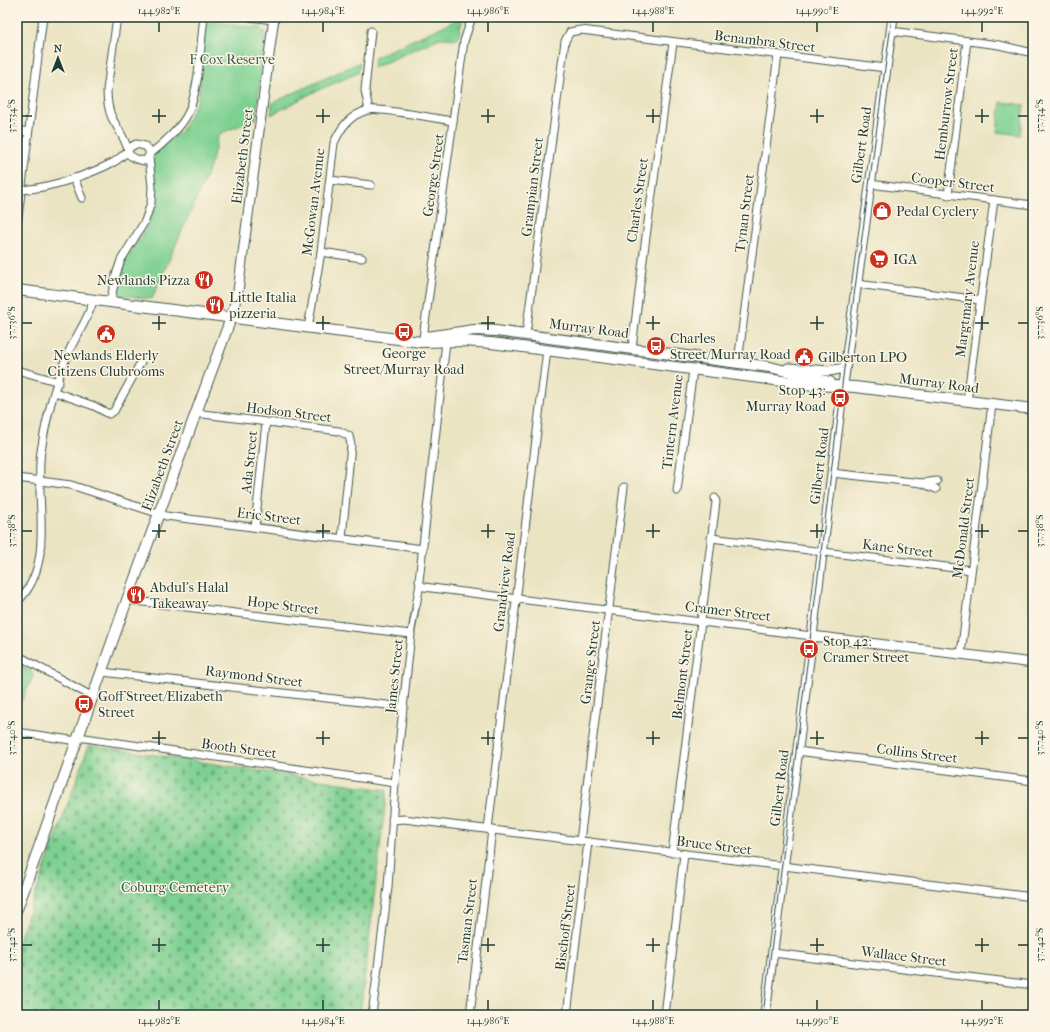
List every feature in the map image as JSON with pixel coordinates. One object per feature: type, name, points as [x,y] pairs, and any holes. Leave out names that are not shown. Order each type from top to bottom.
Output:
[{"type":"main road","name":"Murray Road","points":[[17,290],[420,342],[478,341],[813,385],[842,386],[1033,409]]},
{"type":"main road","name":"Elizabeth Street","points":[[17,909],[127,600],[231,318]]},
{"type":"main road","name":"Murray Road","points":[[403,339],[484,330],[526,334],[770,367],[806,375],[842,386]]},
{"type":"main road","name":"Grampian Street","points":[[525,347],[526,334]]},
{"type":"main road","name":"Grandview Road","points":[[547,350],[548,338]]},
{"type":"main road","name":"Charles Street","points":[[630,361],[632,348]]},
{"type":"main road","name":"Tintern Avenue","points":[[693,370],[694,356]]},
{"type":"main road","name":"Tynan Street","points":[[736,375],[738,362]]},
{"type":"street","points":[[17,226],[43,17]]},
{"type":"street","points":[[117,17],[107,90],[109,111],[132,158]]},
{"type":"street","points":[[22,190],[44,187],[74,178],[112,163],[132,158],[145,161],[166,138],[182,124],[189,112],[192,101],[204,17]]},
{"type":"street","points":[[250,17],[274,18]]},
{"type":"street","name":"George Street","points":[[422,338],[464,41],[472,17]]},
{"type":"street","name":"Gilbert Road","points":[[765,1015],[842,386],[893,17]]},
{"type":"street","name":"Elizabeth Street","points":[[231,318],[239,285],[274,18]]},
{"type":"street","name":"Benambra Street","points":[[570,32],[581,30],[673,43],[886,68]]},
{"type":"street","points":[[891,31],[1016,48],[1033,53]]},
{"type":"street","points":[[371,32],[365,90],[369,110],[454,120]]},
{"type":"street","name":"Grampian Street","points":[[526,334],[565,41],[570,32]]},
{"type":"street","name":"Hemburrow Street","points":[[948,195],[967,41]]},
{"type":"street","name":"Charles Street","points":[[632,348],[673,43]]},
{"type":"street","name":"Tynan Street","points":[[738,362],[778,55]]},
{"type":"street","name":"McGowan Avenue","points":[[308,328],[320,252],[334,142],[341,128],[348,120],[369,110]]},
{"type":"street","points":[[17,130],[28,132]]},
{"type":"street","points":[[120,131],[136,144],[145,146],[166,138]]},
{"type":"street","points":[[112,163],[132,145],[136,144]]},
{"type":"street","points":[[110,303],[114,282],[121,260],[142,227],[149,212],[152,196],[149,156],[145,146]]},
{"type":"street","points":[[140,161],[147,170],[151,180]]},
{"type":"street","points":[[74,178],[82,198]]},
{"type":"street","points":[[330,180],[371,185]]},
{"type":"street","name":"Cooper Street","points":[[870,184],[1033,205]]},
{"type":"street","name":"Margtmary Avenue","points":[[967,401],[994,200]]},
{"type":"street","points":[[320,252],[362,258]]},
{"type":"street","points":[[857,284],[980,300]]},
{"type":"street","points":[[17,602],[24,596],[34,576],[40,555],[39,481],[41,451],[55,392],[66,358],[90,312],[93,300]]},
{"type":"street","name":"James Street","points":[[372,1015],[388,887],[395,783],[412,634],[420,584],[419,581],[446,342]]},
{"type":"street","name":"Grandview Road","points":[[490,830],[516,599],[547,350]]},
{"type":"street","points":[[55,392],[94,406],[109,414],[114,411],[141,362]]},
{"type":"street","points":[[770,367],[829,371],[845,368]]},
{"type":"street","points":[[17,370],[58,382]]},
{"type":"street","name":"Tintern Avenue","points":[[677,491],[693,370]]},
{"type":"street","name":"McDonald Street","points":[[961,654],[992,404]]},
{"type":"street","name":"Hodson Street","points":[[195,413],[339,431],[349,436],[351,445],[342,538]]},
{"type":"street","name":"Ada Street","points":[[255,528],[266,423]]},
{"type":"street","points":[[832,472],[922,483],[937,481]]},
{"type":"street","name":"Eric Street","points":[[17,478],[70,485],[166,516],[423,549]]},
{"type":"street","points":[[922,483],[936,489]]},
{"type":"street","name":"Grange Street","points":[[580,841],[624,487]]},
{"type":"street","name":"Belmont Street","points":[[672,853],[716,502],[715,498]]},
{"type":"street","name":"Kane Street","points":[[711,538],[971,570]]},
{"type":"street","name":"Cramer Street","points":[[420,584],[424,587],[516,599],[1033,663]]},
{"type":"street","name":"Hope Street","points":[[127,600],[412,634]]},
{"type":"street","points":[[17,655],[93,697]]},
{"type":"street","name":"Raymond Street","points":[[102,672],[404,707]]},
{"type":"street","name":"Booth Street","points":[[17,732],[78,739],[395,783]]},
{"type":"street","name":"Collins Street","points":[[798,751],[1033,781]]},
{"type":"street","name":"Bruce Street","points":[[392,820],[404,819],[1033,897]]},
{"type":"street","name":"Tasman Street","points":[[470,1015],[490,830]]},
{"type":"street","name":"Bischoff Street","points":[[567,1015],[588,842]]},
{"type":"street","points":[[665,1015],[684,854]]},
{"type":"street","name":"Wallace Street","points":[[772,953],[1033,985]]},
{"type":"green space","points":[[463,17],[458,39],[440,38],[373,68],[375,57]]},
{"type":"green space","name":"F Cox Reserve","points":[[212,22],[261,28],[265,32],[256,119],[219,134],[210,167],[152,299],[119,295],[118,284],[124,263],[147,227],[153,210],[153,155],[182,130],[198,100],[205,27],[208,23]]},
{"type":"green space","points":[[360,62],[358,73],[314,92],[271,115],[272,103]]},
{"type":"green space","points":[[1001,102],[1024,105],[1020,135],[997,132]]},
{"type":"green space","points":[[17,663],[34,674],[17,710]]},
{"type":"green space","name":"Coburg Cemetery","points":[[89,745],[387,790],[360,1015],[41,1015],[17,1012],[17,945]]},
{"type":"tram line","points":[[763,1015],[844,369],[892,17]]},
{"type":"place","name":"Pedal Cyclery","points":[[882,211]]},
{"type":"place","name":"IGA","points":[[879,259]]},
{"type":"place","name":"Newlands Pizza","points":[[204,280]]},
{"type":"place","name":"Little Italia pizzeria","points":[[215,305]]},
{"type":"place","name":"George Street/Murray Road","points":[[404,332]]},
{"type":"place","name":"Newlands Elderly Citizens Clubrooms","points":[[106,334]]},
{"type":"place","name":"Charles Street/Murray Road","points":[[656,346]]},
{"type":"place","name":"Gilberton LPO","points":[[804,357]]},
{"type":"place","name":"Stop 43: Murray Road","points":[[840,398]]},
{"type":"place","name":"Abdul's Halal Takeaway","points":[[136,595]]},
{"type":"place","name":"Stop 42: Cramer Street","points":[[809,649]]},
{"type":"place","name":"Goff Street/Elizabeth Street","points":[[84,704]]}]
